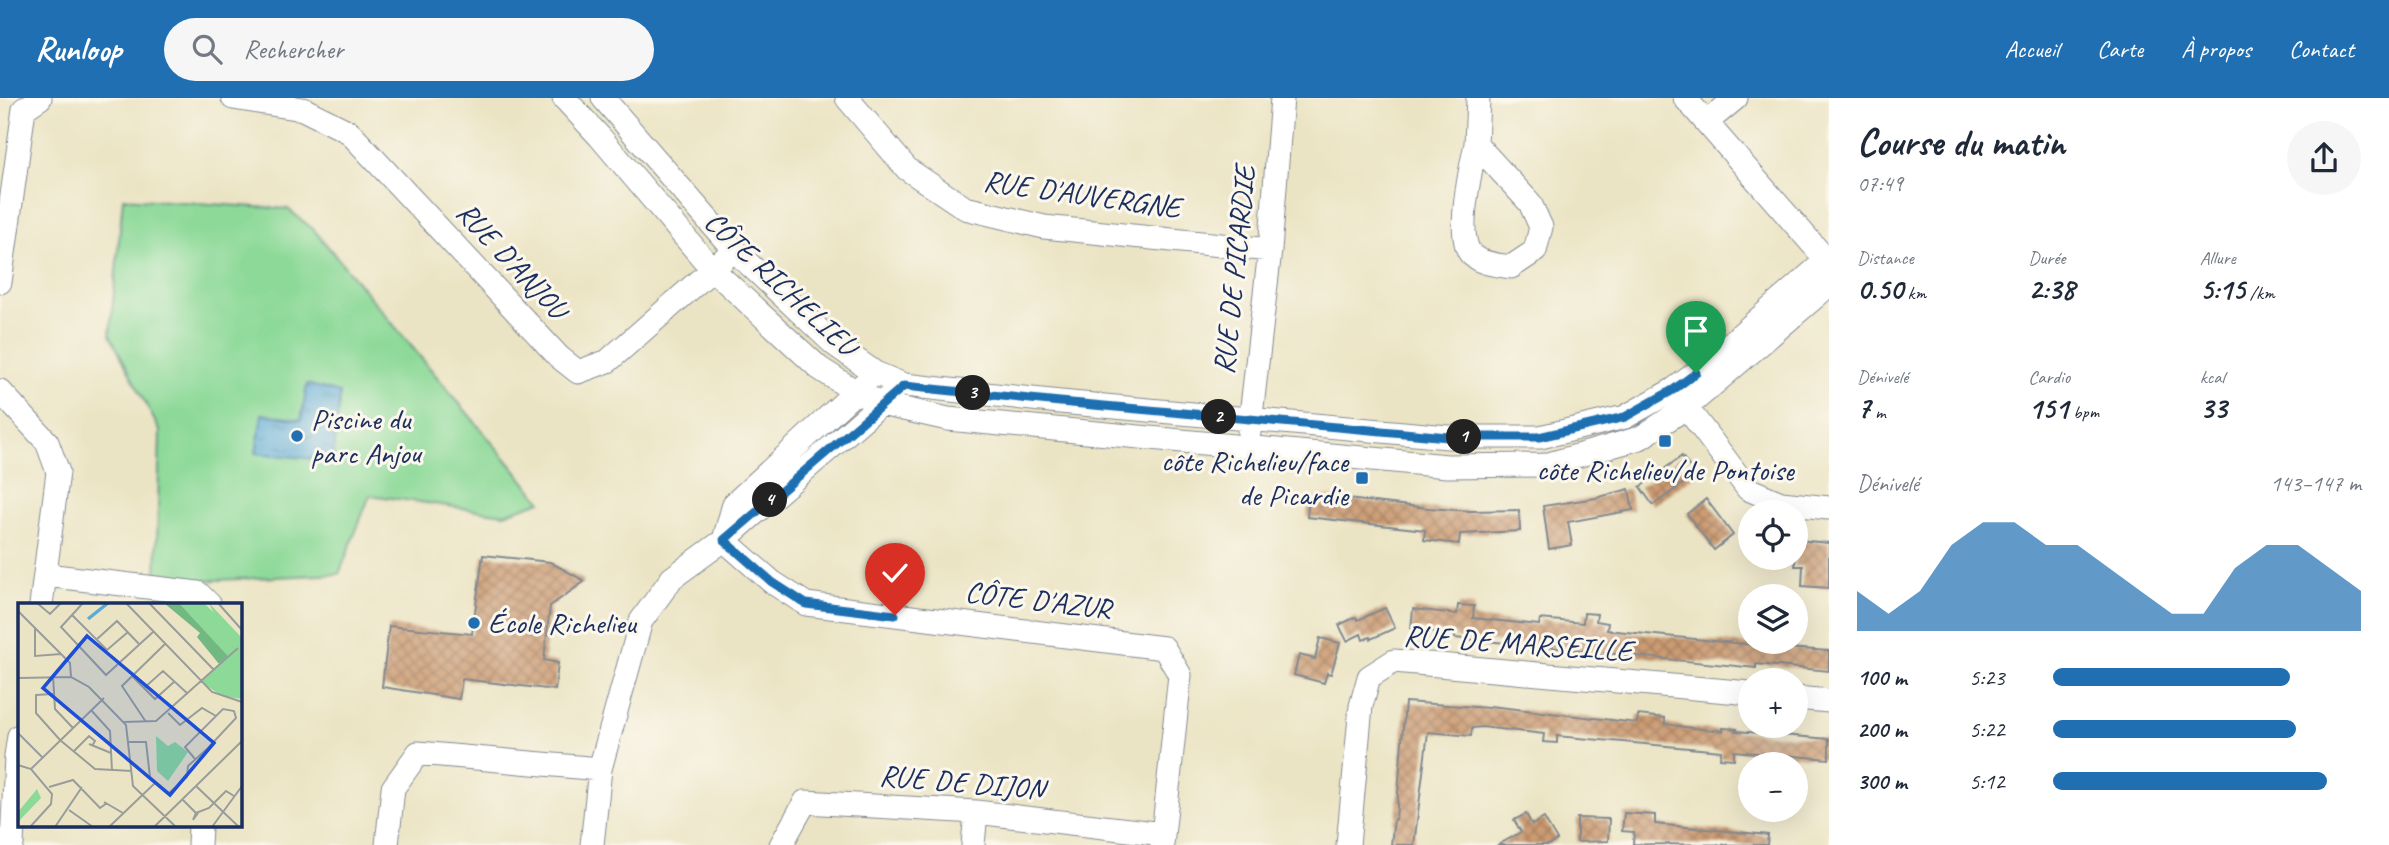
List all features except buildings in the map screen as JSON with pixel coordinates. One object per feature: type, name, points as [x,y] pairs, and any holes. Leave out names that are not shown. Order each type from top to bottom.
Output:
[{"type":"street","points":[[0,282],[24,109],[40,98]]},
{"type":"street","name":"RUE D'ANJOU","points":[[233,98],[303,109],[349,132],[559,357],[578,372],[608,361],[734,250]]},
{"type":"street","name":"CÔTE RICHELIEU","points":[[564,98],[712,269],[819,369],[881,404],[948,419],[1447,466],[1545,465],[1640,438],[1828,260]]},
{"type":"street","name":"CÔTE RICHELIEU","points":[[603,98],[734,250],[834,344],[875,373],[904,386],[1448,437],[1539,437],[1625,417],[1680,399],[1829,285]]},
{"type":"street","name":"RUE D'AUVERGNE","points":[[847,98],[907,169],[965,208],[1044,227],[1269,250]]},
{"type":"street","name":"RUE DE PICARDIE","points":[[1248,448],[1282,98]]},
{"type":"street","points":[[1476,144],[1530,203],[1541,227],[1535,251],[1511,267],[1485,263],[1470,253],[1465,235],[1467,189],[1476,144],[1479,98]]},
{"type":"street","points":[[1685,98],[1828,260]]},
{"type":"street","points":[[1707,122],[1736,98]]},
{"type":"street","points":[[724,540],[733,504],[875,373]]},
{"type":"street","points":[[592,845],[600,769],[641,621],[672,578],[724,540],[904,386]]},
{"type":"street","points":[[0,391],[47,442],[58,472],[41,603]]},
{"type":"street","points":[[1680,399],[1748,489],[1781,503],[1829,508]]},
{"type":"street","name":"CÔTE D'AZUR","points":[[724,540],[772,582],[806,604],[1164,648],[1180,675],[1163,839]]},
{"type":"street","points":[[46,575],[198,593],[208,603]]},
{"type":"street","name":"RUE DE MARSEILLE","points":[[1348,845],[1361,706],[1370,677],[1394,661],[1738,692]]},
{"type":"street","points":[[1808,699],[1829,701]]},
{"type":"street","points":[[12,845],[18,743]]},
{"type":"street","points":[[387,845],[393,788],[418,753],[600,769]]},
{"type":"street","name":"RUE DE DIJON","points":[[781,845],[806,802],[976,812],[1163,839]]},
{"type":"street","points":[[973,845],[976,812]]},
{"type":"green space","points":[[123,198],[288,209],[314,230],[541,501],[504,514],[370,495],[339,574],[156,583],[160,431],[110,335]]},
{"type":"water","name":"Piscine du parc Anjou","points":[[307,384],[340,393],[333,461],[256,453],[262,414],[301,420]]},
{"type":"place","name":"Piscine du parc Anjou","points":[[297,436]]},
{"type":"place","name":"côte Richelieu/de Pontoise","points":[[1665,441]]},
{"type":"place","name":"côte Richelieu/face de Picardie","points":[[1362,478]]},
{"type":"place","name":"École Richelieu","points":[[474,623]]},
{"type":"route","points":[[895,615],[806,604],[772,582],[724,540],[904,386],[1448,437],[1539,437],[1625,417],[1673,390],[1696,373]]}]
